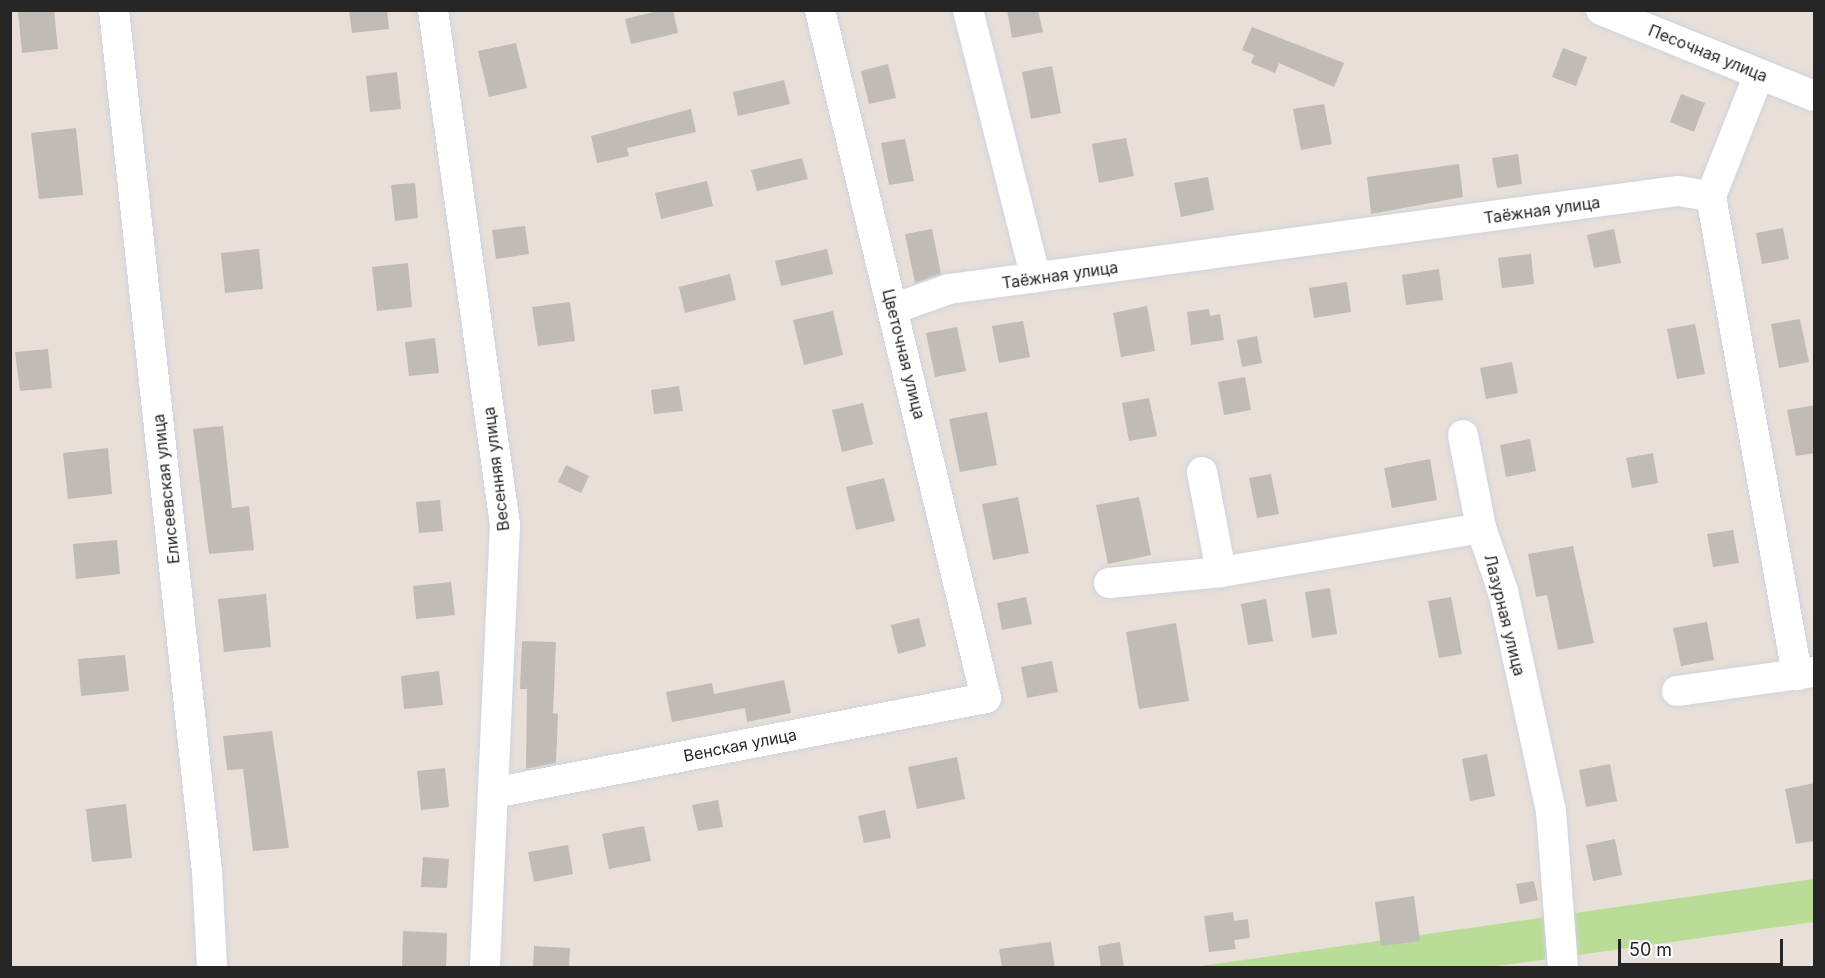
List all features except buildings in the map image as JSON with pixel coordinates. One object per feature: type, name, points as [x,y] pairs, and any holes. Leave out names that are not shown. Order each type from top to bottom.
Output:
[{"type":"street","name":"Елисеевская улица","points":[[114,10],[206,860],[212,968]]},
{"type":"street","name":"Весенняя улица","points":[[433,10],[505,525],[485,968]]},
{"type":"street","name":"Цветочная улица","points":[[820,10],[986,698]]},
{"type":"street","points":[[968,10],[1036,278]]},
{"type":"street","name":"Песочная улица","points":[[1601,10],[1815,96]]},
{"type":"street","points":[[1677,691],[1806,673],[1711,196],[1759,74]]},
{"type":"street","name":"Таёжная улица","points":[[893,309],[949,289],[1678,191],[1711,196]]},
{"type":"street","name":"Лазурная улица","points":[[1463,435],[1481,528],[1503,591],[1551,811],[1563,968]]},
{"type":"street","points":[[1202,472],[1221,572]]},
{"type":"street","points":[[1109,583],[1221,572],[1481,528]]},
{"type":"street","name":"Венская улица","points":[[493,793],[986,698]]},
{"type":"green space","points":[[1814,879],[1814,922],[1491,967],[1187,968]]}]
